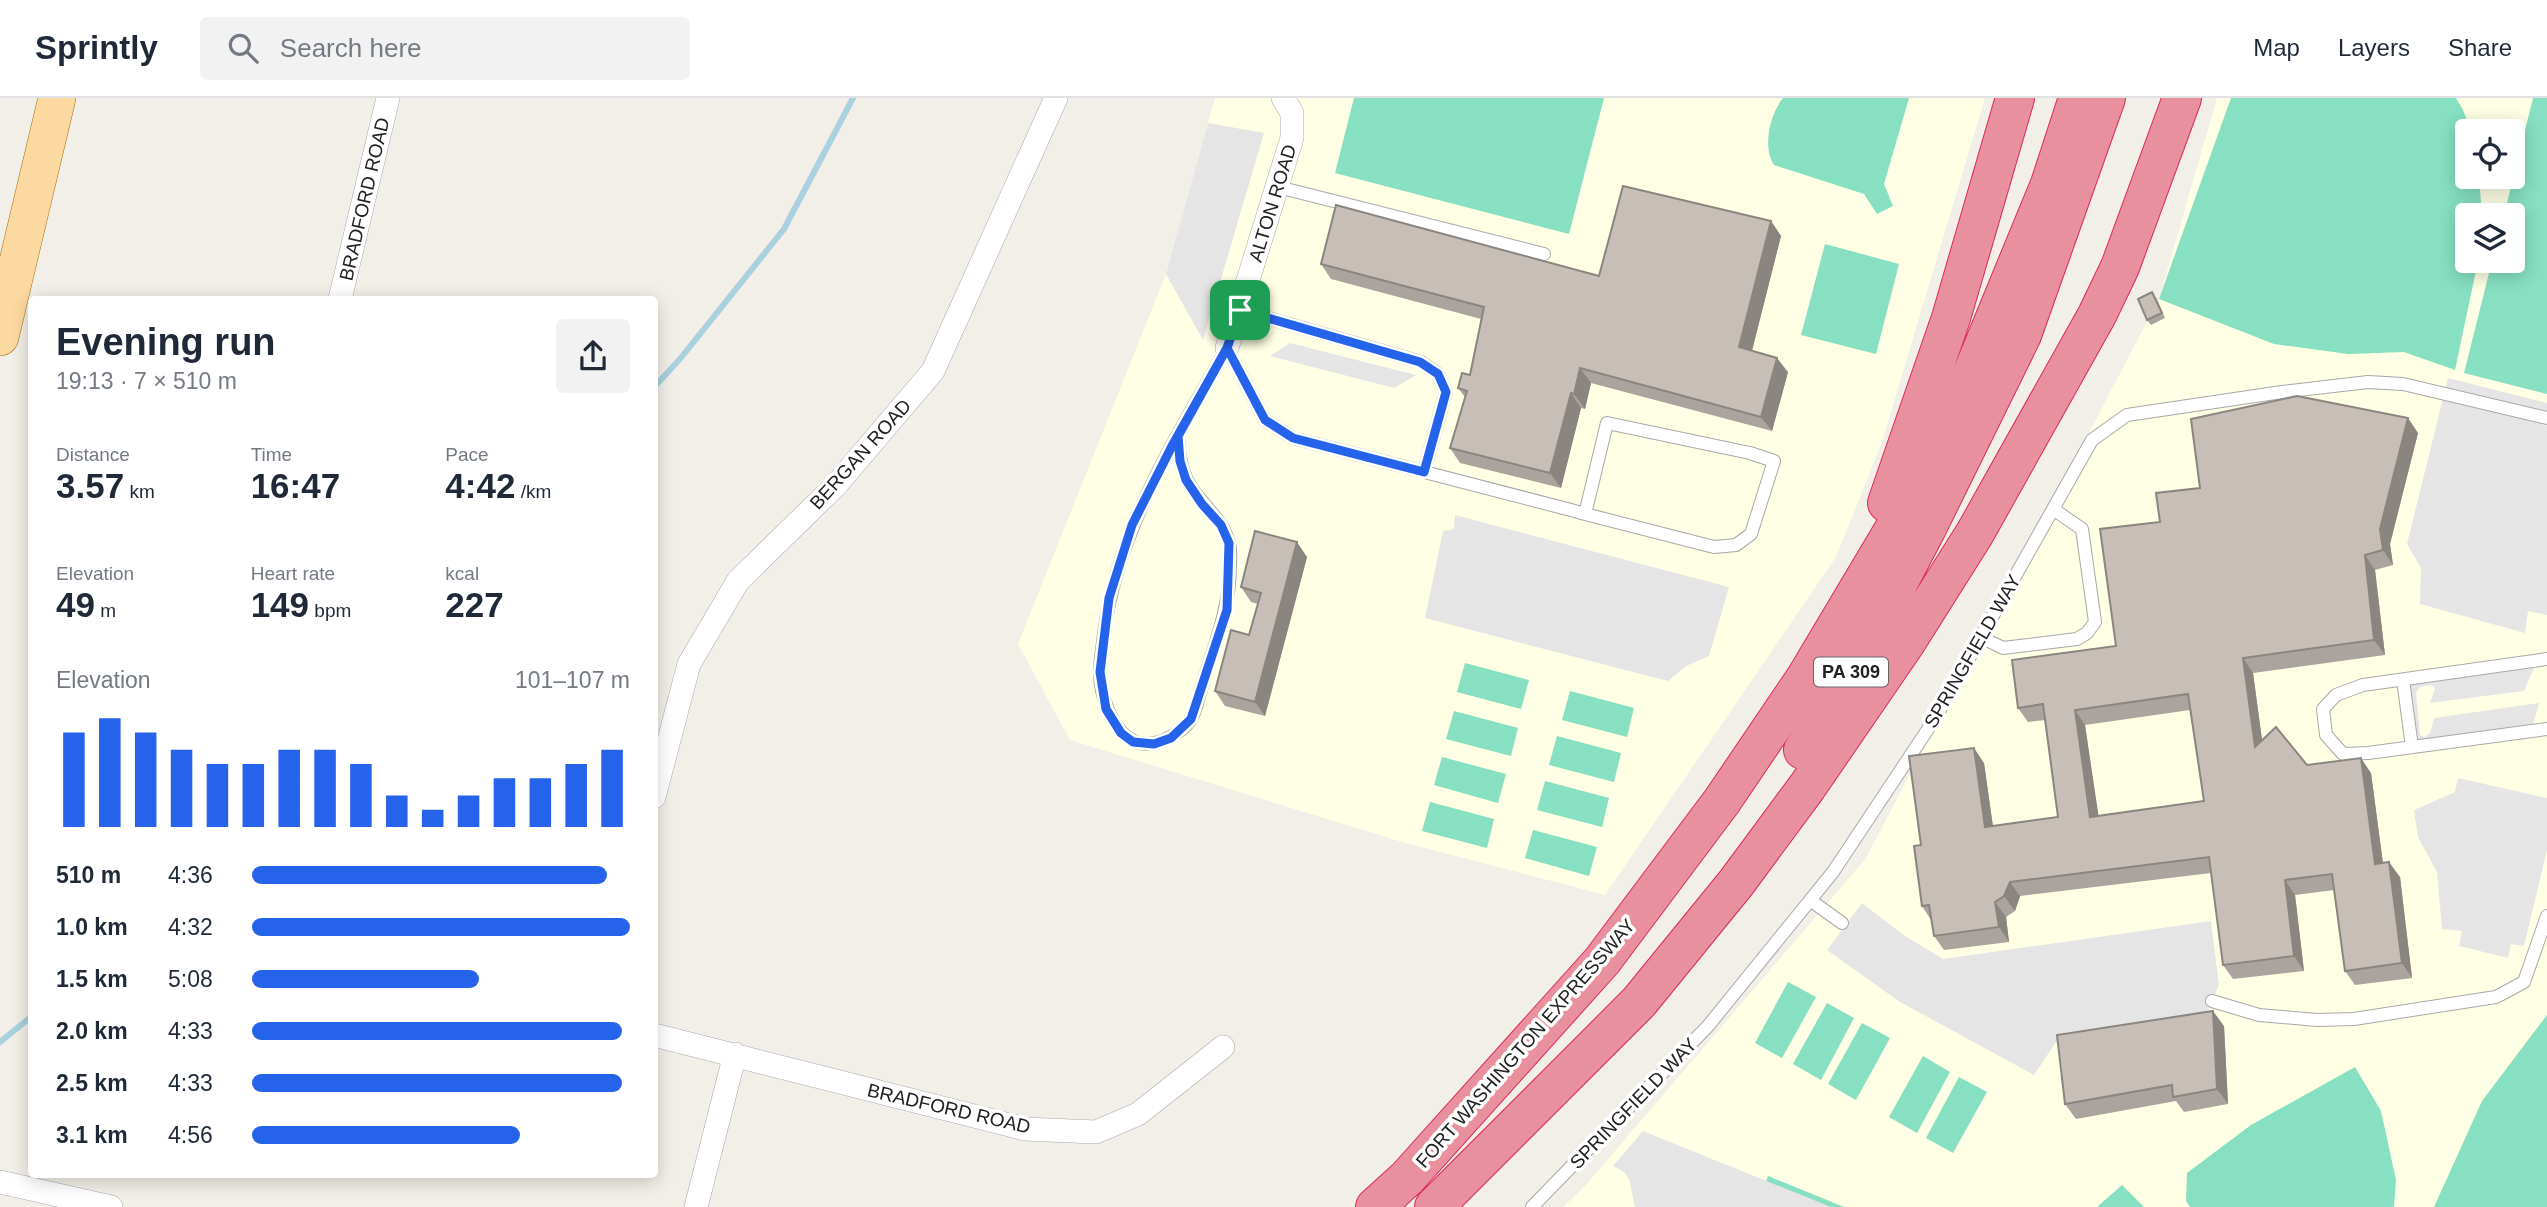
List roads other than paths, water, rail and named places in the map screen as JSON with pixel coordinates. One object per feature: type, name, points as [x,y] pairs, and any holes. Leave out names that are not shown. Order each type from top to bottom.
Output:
[{"type":"highway","points":[[1857,592],[1951,318],[2015,98]]},
{"type":"highway","name":"FORT WASHINGTON EXPRESSWAY","points":[[1375,1207],[1407,1178],[1602,961],[1722,801],[1806,677],[1909,503],[1955,415],[2050,184],[2078,98]]},
{"type":"highway","name":"PA 309","points":[[1434,1207],[1470,1171],[1634,987],[1749,837],[1856,664],[1927,528],[2022,335],[2106,98]]},
{"type":"highway","points":[[1470,1171],[1639,1002],[1736,883],[1807,787],[1905,644],[1975,533],[2097,315],[2125,254],[2182,98]]},
{"type":"main road","points":[[0,337],[57,98]]},
{"type":"street","name":"BRADFORD ROAD","points":[[341,296],[388,98]]},
{"type":"street","name":"BERGAN ROAD","points":[[658,782],[689,664],[738,581],[836,485],[933,371],[1056,98]]},
{"type":"street","name":"ALTON ROAD","points":[[1227,348],[1293,138],[1292,113],[1283,98]]},
{"type":"street","name":"BRADFORD ROAD","points":[[658,1036],[1025,1129],[1096,1132],[1138,1114],[1223,1047]]},
{"type":"street","points":[[696,1207],[735,1055]]},
{"type":"street","points":[[0,1182],[101,1206]]},
{"type":"lane","points":[[1278,187],[1545,254]]},
{"type":"lane","points":[[1240,310],[1420,362],[1438,374],[1446,392],[1424,472]]},
{"type":"lane","points":[[1178,436],[1180,461],[1186,480],[1202,504],[1221,525],[1229,543],[1227,610],[1191,719],[1171,738],[1154,744],[1133,742],[1121,733],[1106,709],[1100,672],[1109,598],[1128,537],[1178,436],[1227,348]]},
{"type":"lane","points":[[1227,348],[1265,420],[1293,438],[1714,547],[1737,545],[1751,534],[1774,461],[1750,453],[1607,424],[1585,513]]},
{"type":"lane","name":"SPRINGFIELD WAY","points":[[1532,1207],[1708,1026],[1833,872],[1934,720],[2092,440],[2127,415],[2368,382],[2403,384],[2547,418]]},
{"type":"lane","points":[[1981,637],[2003,648],[2077,639],[2088,633],[2095,622],[2082,529],[2053,509]]},
{"type":"lane","points":[[2547,659],[2363,685],[2336,695],[2323,709],[2326,735],[2343,754],[2547,729]]},
{"type":"lane","points":[[2403,680],[2412,747]]},
{"type":"lane","points":[[1810,900],[1842,923]]},
{"type":"lane","points":[[2213,1002],[2259,1015],[2318,1020],[2354,1019],[2496,997],[2524,982],[2547,916]]},
{"type":"waterway","points":[[658,383],[784,229],[853,98]]},
{"type":"waterway","points":[[0,1042],[28,1019]]}]
